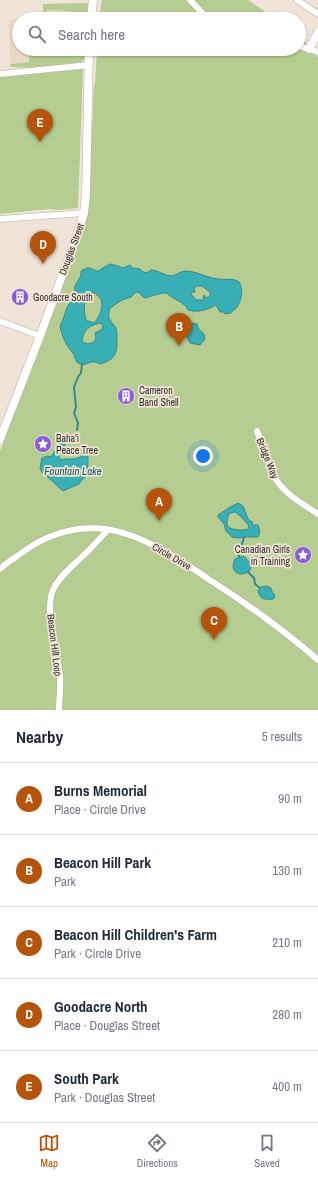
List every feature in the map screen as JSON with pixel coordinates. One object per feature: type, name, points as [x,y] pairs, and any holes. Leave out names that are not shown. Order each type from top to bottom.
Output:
[{"type":"main road","points":[[91,12],[93,0]]},
{"type":"main road","points":[[308,49],[318,32]]},
{"type":"main road","name":"Douglas Street","points":[[0,439],[40,336],[84,213],[86,195],[89,56]]},
{"type":"street","points":[[190,0],[200,12]]},
{"type":"street","points":[[296,0],[318,14]]},
{"type":"street","points":[[308,49],[318,52]]},
{"type":"street","points":[[0,74],[88,65]]},
{"type":"street","points":[[0,220],[84,213]]},
{"type":"street","points":[[0,321],[40,336]]},
{"type":"street","name":"Bridge Way","points":[[257,431],[271,468],[283,490],[318,514]]},
{"type":"street","name":"Circle Drive","points":[[0,569],[3,564],[35,544],[68,531],[96,528],[126,533],[146,541],[191,567],[264,616],[318,660]]},
{"type":"street","name":"Beacon Hill Loop","points":[[59,710],[60,677],[54,649],[50,615],[52,590],[59,580],[108,530]]},
{"type":"shaded area","points":[[83,3],[83,12],[43,12],[43,4]]},
{"type":"shaded area","points":[[9,20],[12,20],[12,56],[82,57],[10,64]]},
{"type":"green space","points":[[102,0],[248,0],[266,12],[100,12]]},
{"type":"green space","points":[[88,3],[87,12],[47,10],[47,12],[43,12],[43,4]]},
{"type":"green space","points":[[306,43],[318,58],[318,710],[0,710],[0,451],[69,267],[90,174],[97,56],[306,56]]},
{"type":"green space","points":[[29,56],[84,56],[82,62],[34,68],[11,67],[10,64],[29,62]]},
{"type":"green space","points":[[83,69],[78,208],[58,210],[48,209],[0,214],[0,77]]},
{"type":"water","points":[[110,264],[123,268],[130,265],[132,268],[140,269],[145,272],[154,270],[171,276],[183,271],[189,271],[214,278],[237,281],[241,285],[242,290],[240,301],[237,308],[231,313],[225,314],[224,312],[220,312],[216,305],[202,310],[192,311],[188,310],[184,305],[167,293],[145,298],[140,293],[136,292],[131,297],[122,300],[110,308],[109,319],[115,327],[117,333],[117,346],[112,359],[100,364],[97,362],[92,362],[81,364],[76,361],[74,355],[66,344],[60,326],[66,309],[77,297],[75,285],[80,278],[81,271],[87,268],[96,271]],"holes":[[[197,286],[202,286],[210,292],[210,296],[206,298],[204,295],[203,300],[196,300],[191,294],[192,292],[195,292],[194,288]],[[92,292],[98,295],[102,302],[101,311],[94,323],[86,320],[85,316],[84,305]],[[101,323],[103,327],[95,333],[96,338],[94,342],[88,344],[82,342],[85,331]]]},
{"type":"water","points":[[192,323],[197,324],[198,328],[203,332],[205,339],[200,345],[190,343],[184,331],[185,326]]},
{"type":"water","name":"Fountain Lake","points":[[65,440],[66,443],[62,450],[58,453],[61,460],[75,459],[86,455],[88,456],[88,463],[86,476],[79,484],[63,491],[42,472],[40,468],[42,458],[47,456],[51,457],[57,448],[58,443]]},
{"type":"water","points":[[238,503],[243,506],[248,519],[253,525],[258,525],[260,531],[258,537],[237,538],[232,537],[226,531],[224,524],[218,515]],"holes":[[[235,512],[249,526],[248,529],[238,530],[228,527],[228,517],[230,513]]]},
{"type":"water","points":[[243,556],[249,562],[251,568],[244,574],[239,574],[235,572],[233,567],[235,559]]},
{"type":"water","points":[[266,586],[271,588],[275,596],[273,599],[265,599],[261,597],[258,590],[261,587]]},
{"type":"waterway","points":[[77,430],[78,423],[74,413],[76,407],[74,387],[81,373],[82,364]]},
{"type":"waterway","points":[[65,440],[69,438]]},
{"type":"waterway","points":[[239,557],[238,548],[242,544],[244,537]]},
{"type":"waterway","points":[[248,572],[254,578],[255,584],[260,588]]},
{"type":"place","name":"South Park","points":[[40,142]]},
{"type":"place","name":"Goodacre North","points":[[43,264]]},
{"type":"place","name":"Goodacre South","points":[[20,297]]},
{"type":"place","name":"Beacon Hill Park","points":[[179,346]]},
{"type":"place","name":"Cameron Band Shell","points":[[126,396]]},
{"type":"place","name":"Baha'i Peace Tree","points":[[43,444]]},
{"type":"place","name":"Burns Memorial","points":[[159,521]]},
{"type":"place","name":"Canadian Girls in Training","points":[[303,555]]},
{"type":"place","name":"Beacon Hill Children's Farm","points":[[214,640]]}]
